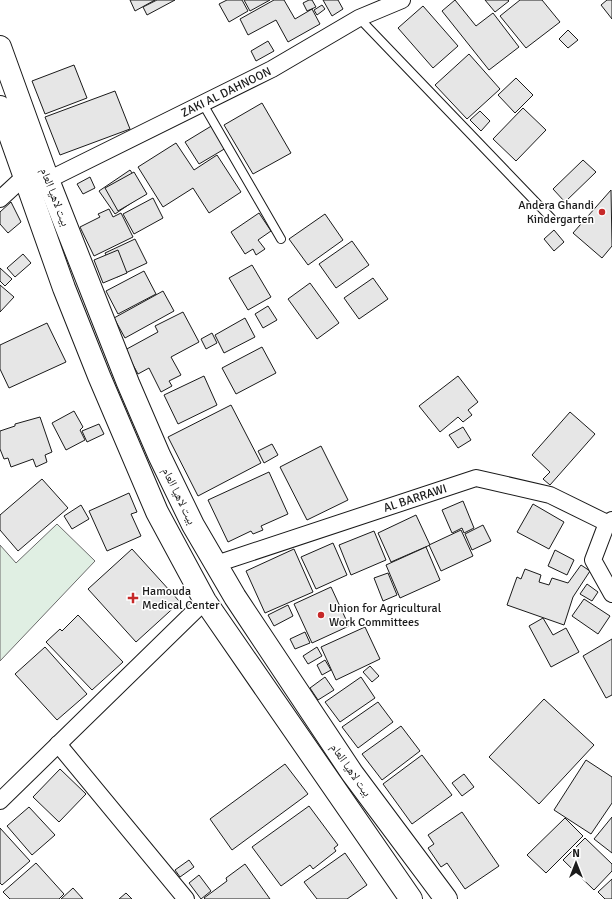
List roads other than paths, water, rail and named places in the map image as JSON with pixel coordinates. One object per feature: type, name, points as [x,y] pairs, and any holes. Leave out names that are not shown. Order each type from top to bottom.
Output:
[{"type":"main road","name":"بيت لاهيا العام","points":[[0,47],[48,180],[128,383],[159,455],[193,525],[235,597],[352,773],[446,899]]},
{"type":"main road","name":"بيت لاهيا العام","points":[[0,106],[64,288],[99,376],[158,512],[205,601],[411,899]]},
{"type":"street","name":"ZAKI AL DAHNOON","points":[[48,180],[272,69],[359,18],[402,0]]},
{"type":"street","points":[[0,198],[24,177]]},
{"type":"street","name":"AL BARRAWI","points":[[216,564],[476,478],[550,495],[609,521]]},
{"type":"street","points":[[609,521],[594,560],[612,594]]},
{"type":"street","points":[[0,801],[205,601]]},
{"type":"street","points":[[58,744],[186,899]]},
{"type":"lane","points":[[359,18],[551,218]]},
{"type":"lane","points":[[203,104],[281,239]]},
{"type":"place","name":"Andera Ghandi Kindergarten","points":[[602,212]]},
{"type":"place","name":"Hamouda Medical Center","points":[[133,598]]},
{"type":"place","name":"Union for Agricultural Work Committees","points":[[321,615]]}]
